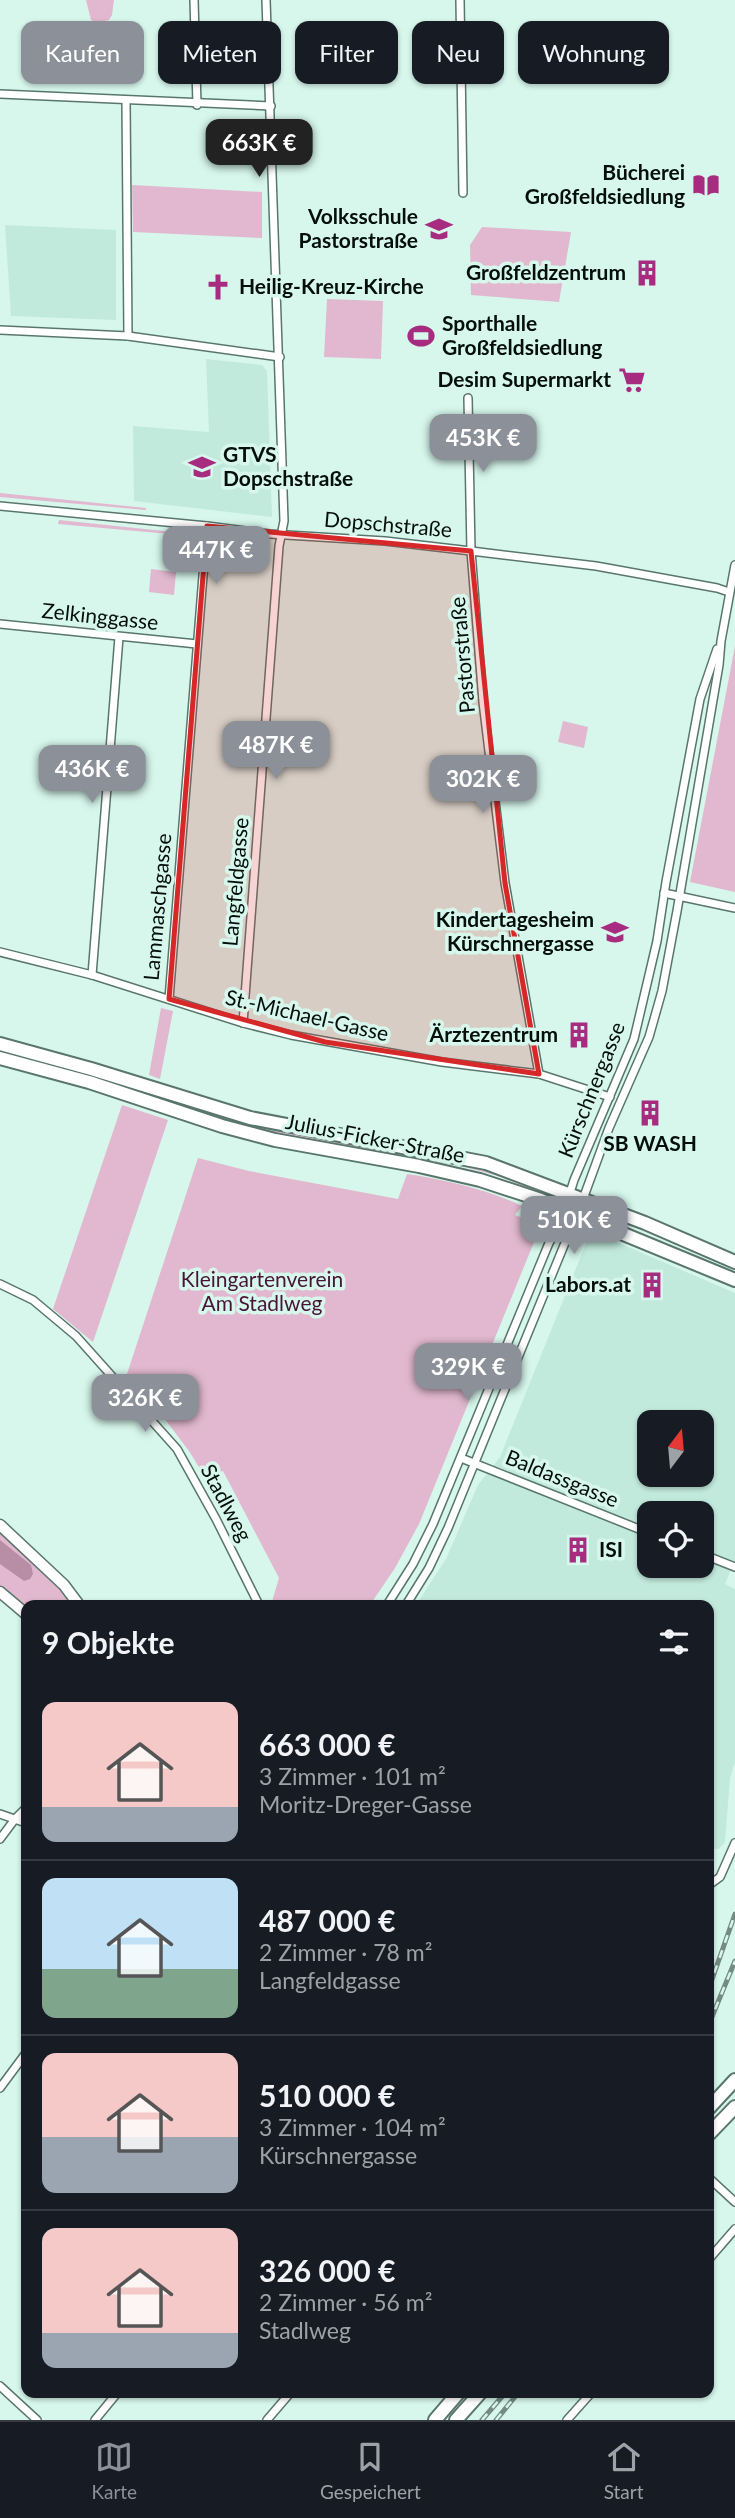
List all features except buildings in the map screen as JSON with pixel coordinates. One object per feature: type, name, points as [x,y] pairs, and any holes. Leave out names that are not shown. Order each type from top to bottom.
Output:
[{"type":"main road","name":"Julius-Ficker-Straße","points":[[0,1044],[238,1115],[486,1163],[583,1199],[735,1262]]},
{"type":"main road","name":"Julius-Ficker-Straße","points":[[0,1058],[89,1082],[222,1126],[275,1140],[468,1177],[571,1212],[735,1280]]},
{"type":"main road","points":[[714,2103],[735,2080]]},
{"type":"main road","points":[[714,2129],[735,2107]]},
{"type":"main road","points":[[435,2420],[454,2398]]},
{"type":"main road","points":[[456,2420],[476,2398]]},
{"type":"street","points":[[194,0],[197,104]]},
{"type":"street","name":"Langfeldgasse","points":[[243,1023],[284,521],[266,0]]},
{"type":"street","points":[[460,0],[463,193]]},
{"type":"street","points":[[0,94],[271,106]]},
{"type":"street","points":[[125,101],[128,336]]},
{"type":"street","points":[[0,330],[128,336],[280,357]]},
{"type":"street","name":"Pastorstraße","points":[[468,398],[471,551],[483,702],[505,883],[539,1074]]},
{"type":"street","name":"Dopschstraße","points":[[0,506],[471,551],[596,566],[729,592]]},
{"type":"street","name":"Lammaschgasse","points":[[169,999],[207,526]]},
{"type":"street","name":"Kürschnergasse","points":[[390,1600],[422,1546],[549,1244],[583,1199],[649,1037],[662,990],[680,896],[735,565]]},
{"type":"street","name":"Zelkinggasse","points":[[0,624],[197,645]]},
{"type":"street","points":[[92,975],[119,637]]},
{"type":"street","name":"Kürschnergasse","points":[[409,1600],[429,1568],[448,1528],[571,1212],[569,1194],[634,1040],[662,918],[664,893],[700,699],[721,641]]},
{"type":"street","points":[[664,893],[735,908]]},
{"type":"street","name":"St.-Michael-Gasse","points":[[0,952],[92,975],[243,1023],[338,1044],[442,1062],[539,1074],[610,1097]]},
{"type":"street","name":"Stadlweg","points":[[0,1284],[33,1300],[76,1336],[177,1449],[256,1600]]},
{"type":"street","name":"Baldassgasse","points":[[461,1458],[637,1528]]},
{"type":"street","points":[[0,1525],[64,1585],[75,1600]]},
{"type":"street","points":[[714,1559],[735,1567]]},
{"type":"street","points":[[0,1592],[21,1610]]},
{"type":"street","points":[[0,1839],[21,1813]]},
{"type":"street","points":[[0,1814],[21,1821]]},
{"type":"street","points":[[714,1881],[720,1877],[735,1843]]},
{"type":"street","points":[[0,2088],[21,2060]]},
{"type":"street","points":[[714,2183],[735,2202]]},
{"type":"street","points":[[714,2253],[735,2229]]},
{"type":"street","points":[[0,2386],[37,2420]]},
{"type":"street","points":[[95,2420],[113,2398]]},
{"type":"street","points":[[267,2420],[286,2398]]},
{"type":"street","points":[[567,2420],[587,2398]]},
{"type":"highlighted area","points":[[207,526],[471,551],[505,883],[539,1074],[325,1042],[169,999]]},
{"type":"shaded area","points":[[5,225],[116,230],[116,320],[11,316]]},
{"type":"shaded area","name":"GTVS Dopschstraße","points":[[206,359],[262,365],[267,371],[272,517],[134,501],[133,426],[209,432]]},
{"type":"shaded area","points":[[591,1231],[735,1293],[735,1560],[725,1584],[735,1589],[735,1761],[730,1778],[725,1842],[719,1849],[714,1848],[714,1600],[419,1600],[446,1559],[478,1485],[500,1457]]},
{"type":"shaded area","points":[[0,1540],[31,1565],[33,1574],[30,1579],[24,1581],[0,1564]]},
{"type":"green space","points":[[86,0],[114,0],[109,20],[91,20]]},
{"type":"green space","points":[[132,185],[262,192],[262,238],[133,232]]},
{"type":"green space","points":[[482,227],[571,232],[559,302],[471,295],[470,245]]},
{"type":"green space","points":[[327,299],[383,301],[381,359],[324,357]]},
{"type":"green space","points":[[0,493],[146,508],[146,510],[0,497]]},
{"type":"green space","points":[[59,520],[192,534],[192,536],[58,524]]},
{"type":"green space","points":[[151,569],[176,572],[174,595],[149,592]]},
{"type":"green space","points":[[735,646],[735,892],[690,882]]},
{"type":"green space","points":[[563,721],[588,727],[584,748],[558,742]]},
{"type":"green space","points":[[161,1008],[173,1011],[160,1079],[149,1075]]},
{"type":"green space","points":[[0,1049],[96,1075],[450,1159],[496,1172],[545,1191],[544,1194],[495,1175],[465,1167],[275,1134],[223,1121],[0,1054]]},
{"type":"green space","points":[[122,1105],[168,1120],[93,1342],[53,1309]]},
{"type":"green space","name":"Kleingartenverein Am Stadlweg","points":[[198,1158],[249,1171],[398,1199],[407,1174],[436,1179],[480,1190],[522,1206],[515,1215],[541,1225],[419,1524],[373,1600],[272,1600],[279,1578],[223,1471],[205,1477],[161,1414],[124,1383]]},
{"type":"green space","points":[[0,1525],[74,1600],[21,1600],[21,1610],[0,1592]]},
{"type":"railway","points":[[714,1974],[735,1914]]},
{"type":"railway","points":[[714,2012],[735,1961]]},
{"type":"railway","points":[[482,2420],[501,2398]]},
{"type":"railway","points":[[496,2420],[514,2398]]},
{"type":"place","name":"Bücherei Großfeldsiedlung","points":[[706,185]]},
{"type":"place","name":"Volksschule Pastorstraße","points":[[439,229]]},
{"type":"place","name":"Großfeldzentrum","points":[[647,273]]},
{"type":"place","name":"Heilig-Kreuz-Kirche","points":[[218,287]]},
{"type":"place","name":"Sporthalle Großfeldsiedlung","points":[[421,336]]},
{"type":"place","name":"Desim Supermarkt","points":[[632,380]]},
{"type":"place","name":"GTVS Dopschstraße","points":[[202,467]]},
{"type":"place","name":"Kindertagesheim Kürschnergasse","points":[[615,932]]},
{"type":"place","name":"Ärztezentrum","points":[[579,1035]]},
{"type":"place","name":"SB WASH","points":[[650,1113]]},
{"type":"place","name":"Labors.at","points":[[652,1285]]},
{"type":"place","name":"ISI","points":[[578,1550]]}]
